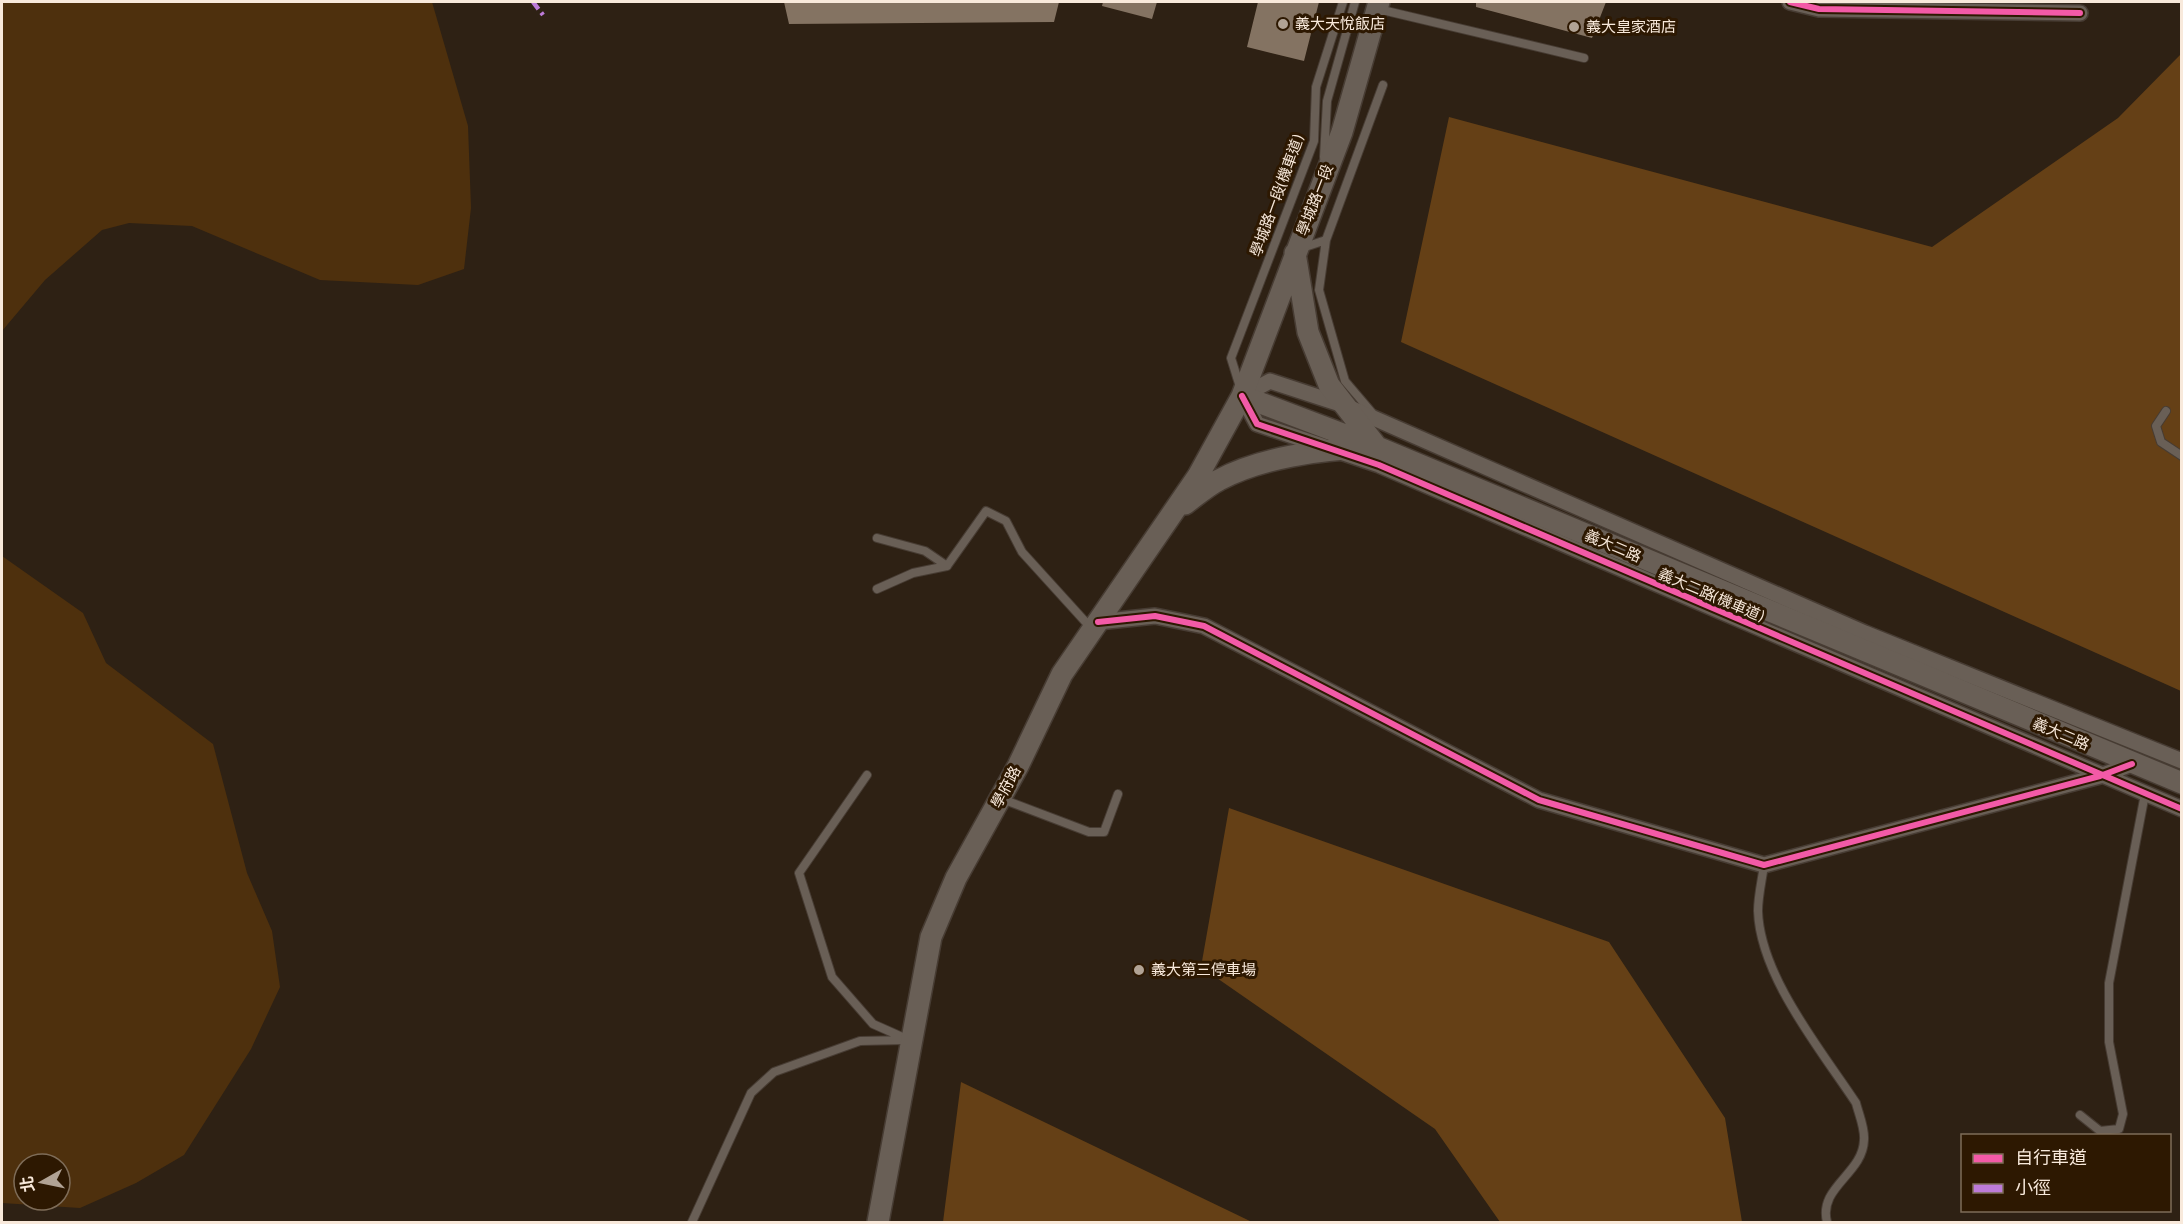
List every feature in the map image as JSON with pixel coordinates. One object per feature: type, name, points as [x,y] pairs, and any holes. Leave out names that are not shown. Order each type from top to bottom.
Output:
[{"type":"street","points":[[1790,2],[1819,9],[2080,13]]},
{"type":"street","name":"學城路一段","points":[[1242,396],[1342,132],[1379,4]]},
{"type":"street","points":[[1295,251],[1308,332],[1329,385],[1377,447]]},
{"type":"street","name":"義大二路(機車道)","points":[[2181,760],[1865,633],[1346,406],[1270,381],[1242,396],[1257,424],[1401,474],[2181,809]]},
{"type":"street","name":"義大二路","points":[[1242,396],[1377,447],[2181,783]]},
{"type":"street","name":"學府路","points":[[878,1222],[931,937],[956,878],[1000,799],[1062,674],[1198,476],[1242,396]]},
{"type":"street","points":[[1175,511],[1220,479],[1277,459],[1331,449],[1377,447]]},
{"type":"street","points":[[1095,626],[1155,616],[1204,626],[1539,800],[1764,865],[2100,776],[2132,764]]},
{"type":"lane","name":"學城路一段(機車道)","points":[[1242,396],[1231,358],[1314,141],[1316,87],[1343,2]]},
{"type":"lane","points":[[1323,180],[1327,101],[1355,2]]},
{"type":"lane","points":[[1379,4],[1584,58]]},
{"type":"lane","points":[[1295,251],[1326,240],[1383,85]]},
{"type":"lane","name":"義大二路(機車道)","points":[[1326,240],[1319,290],[1345,381],[1381,423]]},
{"type":"lane","points":[[2166,411],[2156,426],[2161,442],[2181,456]]},
{"type":"lane","points":[[877,589],[913,573],[947,566],[986,511],[1006,521],[1022,552],[1095,626]]},
{"type":"lane","points":[[877,538],[925,551],[947,566]]},
{"type":"lane","points":[[867,775],[799,873],[832,976],[873,1024],[911,1040]]},
{"type":"lane","points":[[1000,799],[1089,831],[1104,832],[1118,794]]},
{"type":"lane","points":[[2080,1115],[2100,1131],[2119,1129],[2123,1114],[2109,1042],[2109,983],[2145,794]]},
{"type":"lane","points":[[1764,865],[1758,911],[1764,950],[1774,977],[1856,1104],[1865,1141],[1858,1162],[1827,1198],[1824,1211],[1827,1222]]},
{"type":"lane","points":[[692,1222],[751,1093],[774,1072],[860,1041],[911,1040]]},
{"type":"shaded area","points":[[2,2],[432,2],[468,126],[471,208],[464,269],[418,285],[320,280],[192,226],[129,223],[102,230],[45,280],[2,331]]},
{"type":"shaded area","points":[[2181,54],[2181,691],[1401,342],[1449,117],[1932,247],[2118,118]]},
{"type":"shaded area","points":[[2,556],[83,613],[106,663],[213,744],[247,873],[272,931],[280,987],[251,1049],[184,1155],[136,1183],[80,1208],[72,1207],[72,1152],[12,1152],[12,1204],[2,1203]]},
{"type":"shaded area","points":[[1229,808],[1609,942],[1725,1118],[1742,1222],[1500,1222],[1435,1129],[1201,967]]},
{"type":"shaded area","points":[[961,1082],[1252,1222],[943,1222]]},
{"type":"building","points":[[784,2],[1059,2],[1054,22],[789,24]]},
{"type":"building","points":[[1103,2],[1157,2],[1152,19],[1102,6]]},
{"type":"building","name":"義大天悅飯店","points":[[1258,2],[1319,2],[1304,61],[1247,47]]},
{"type":"building","name":"義大皇家酒店","points":[[1476,2],[1606,2],[1592,38],[1476,7]]},
{"type":"marked path","points":[[533,2],[543,15]]},
{"type":"cycle path","points":[[1790,2],[1819,9],[2080,13]]},
{"type":"cycle path","points":[[1242,396],[1257,424],[1379,465],[2182,809]]},
{"type":"cycle path","points":[[1098,622],[1155,616],[1204,626],[1539,800],[1764,865],[2100,776],[2132,764]]},
{"type":"place","name":"義大天悅飯店","points":[[1283,24]]},
{"type":"place","name":"義大皇家酒店","points":[[1574,27]]},
{"type":"place","name":"義大第三停車場","points":[[1139,970]]}]
